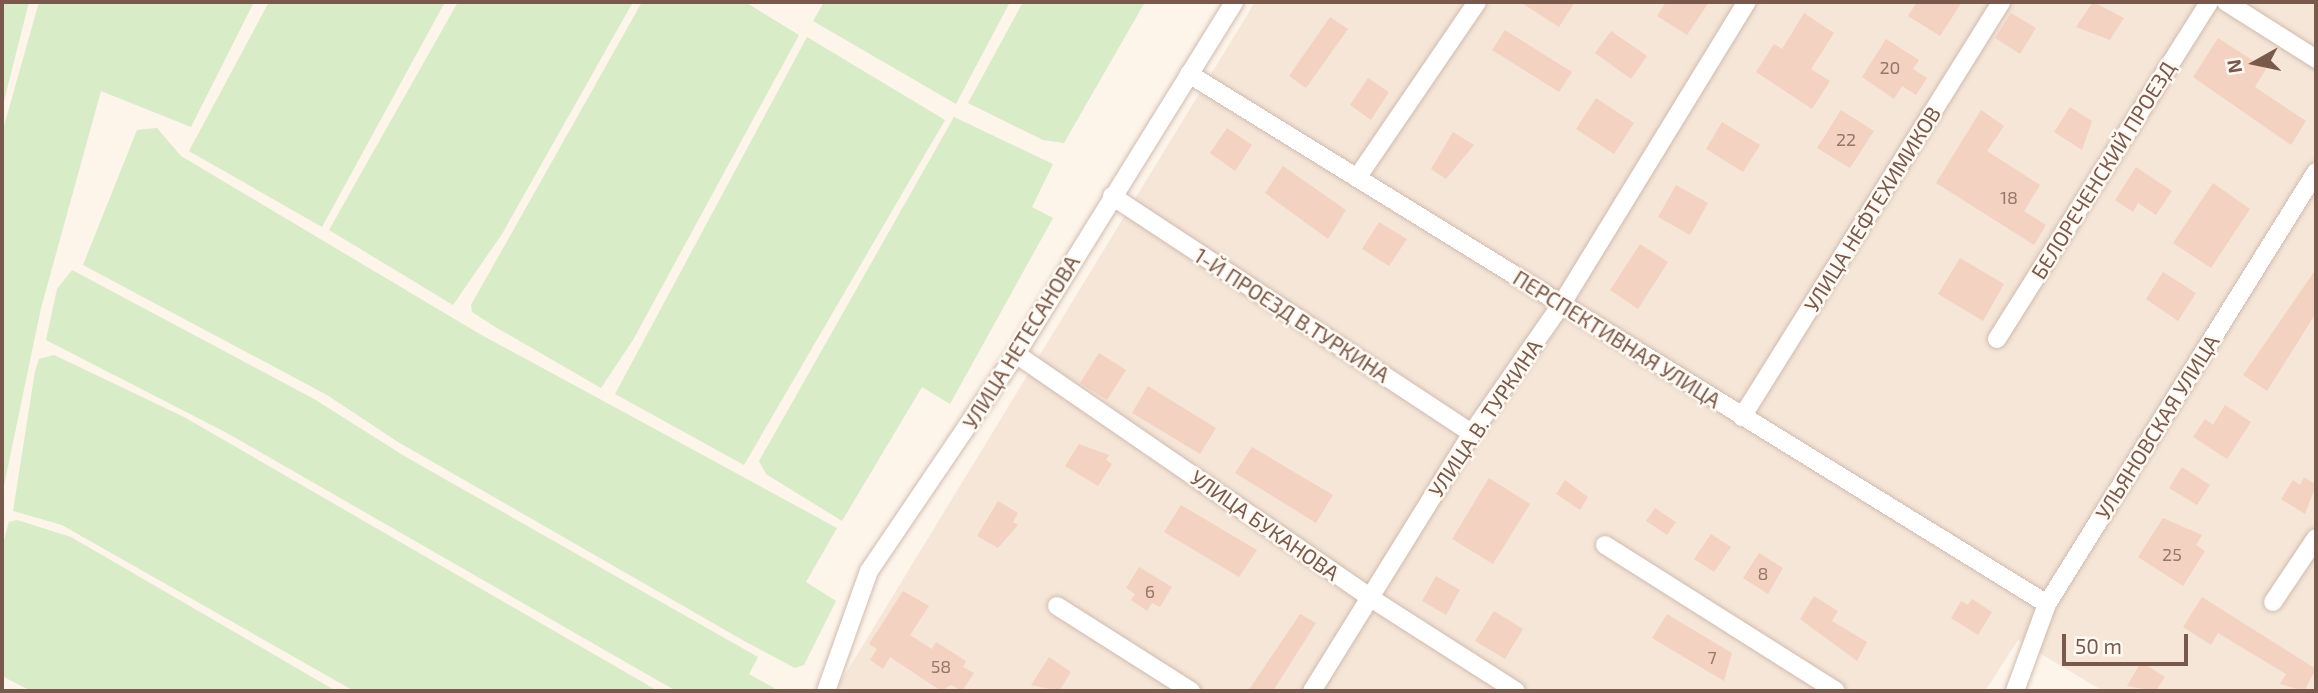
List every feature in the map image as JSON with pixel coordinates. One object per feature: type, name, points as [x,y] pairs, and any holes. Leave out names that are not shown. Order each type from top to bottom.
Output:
[{"type":"street","name":"УЛИЦА НЕТЕСАНОВА","points":[[826,691],[869,571],[1016,354],[1234,2]]},
{"type":"street","points":[[1357,178],[1477,2]]},
{"type":"street","name":"УЛИЦА В. ТУРКИНА","points":[[1312,691],[1472,433],[1561,304],[1746,2]]},
{"type":"street","name":"УЛИЦА НЕФТЕХИМИКОВ","points":[[1742,417],[2001,2]]},
{"type":"street","name":"БЕЛОРЕЧЕНСКИЙ ПРОЕЗД","points":[[1997,339],[2208,2]]},
{"type":"street","points":[[2225,2],[2316,59]]},
{"type":"street","name":"ПЕРСПЕКТИВНАЯ УЛИЦА","points":[[1189,74],[2047,604]]},
{"type":"street","name":"УЛЬЯНОВСКАЯ УЛИЦА","points":[[2020,690],[2047,604],[2316,172]]},
{"type":"street","name":"1-Й ПРОЕЗД В.ТУРКИНА","points":[[1112,196],[1472,433]]},
{"type":"street","name":"УЛИЦА БУКАНОВА","points":[[1016,354],[1369,597],[1516,691]]},
{"type":"street","points":[[2273,602],[2316,538]]},
{"type":"street","points":[[1605,545],[1836,691]]},
{"type":"street","points":[[1057,606],[1191,691]]},
{"type":"shaded area","points":[[1255,2],[2316,2],[2316,691],[2103,691],[2018,640],[1985,691],[846,691],[838,686]]},
{"type":"green space","points":[[2,2],[29,2],[2,109]]},
{"type":"green space","points":[[39,2],[254,2],[191,127],[101,91],[41,308],[2,495],[2,133]]},
{"type":"green space","points":[[269,2],[445,2],[322,227],[189,151]]},
{"type":"green space","points":[[458,2],[633,2],[502,234],[453,305],[329,230]]},
{"type":"green space","points":[[642,2],[745,2],[799,35],[633,340],[601,388],[497,328],[472,312],[471,305]]},
{"type":"green space","points":[[824,2],[1010,2],[956,104],[813,21]]},
{"type":"green space","points":[[1023,2],[1145,2],[1064,143],[1043,140],[968,103]]},
{"type":"green space","points":[[807,37],[945,120],[744,465],[615,394]]},
{"type":"green space","points":[[954,117],[1053,164],[1032,207],[1053,218],[950,404],[922,387],[842,521],[766,474],[759,461]]},
{"type":"green space","points":[[157,128],[181,156],[478,333],[837,528],[806,582],[836,601],[804,665],[795,668],[746,642],[398,442],[327,395],[83,265],[137,130]]},
{"type":"green space","points":[[72,270],[314,399],[406,457],[758,657],[749,674],[779,691],[676,691],[227,433],[46,340],[57,289]]},
{"type":"green space","points":[[54,355],[184,417],[658,691],[354,691],[62,525],[13,511],[35,371],[39,359]]},
{"type":"green space","points":[[17,520],[71,537],[336,691],[31,691],[2,676],[2,547],[9,522]]},
{"type":"building","points":[[1520,2],[1575,2],[1559,27]]},
{"type":"building","points":[[1666,2],[1709,2],[1687,35],[1657,16]]},
{"type":"building","points":[[1917,2],[1962,2],[1940,36],[1908,16]]},
{"type":"building","points":[[2093,2],[2124,18],[2110,40],[2076,27]]},
{"type":"building","points":[[1804,13],[1834,33],[1811,69],[1830,81],[1812,109],[1756,72],[1774,44],[1782,49]]},
{"type":"building","points":[[2011,13],[2036,28],[2020,54],[1995,38]]},
{"type":"building","points":[[1330,17],[1348,29],[1306,88],[1289,76]]},
{"type":"building","points":[[1505,30],[1572,72],[1559,92],[1492,50]]},
{"type":"building","points":[[1611,31],[1647,56],[1631,79],[1595,53]]},
{"type":"building","points":[[2218,38],[2266,69],[2255,87],[2306,121],[2291,145],[2193,77]]},
{"type":"building","points":[[1886,39],[1919,60],[1913,69],[1927,78],[1916,95],[1902,86],[1894,99],[1862,77]]},
{"type":"building","points":[[1368,78],[1389,92],[1371,120],[1350,105]]},
{"type":"building","points":[[1596,98],[1634,123],[1614,154],[1576,129]]},
{"type":"building","points":[[2070,107],[2092,121],[2082,150],[2054,132]]},
{"type":"building","points":[[1841,110],[1874,131],[1850,168],[1817,148]]},
{"type":"building","points":[[1981,110],[2004,126],[1987,151],[2040,185],[2024,211],[2046,225],[2034,245],[1936,183]]},
{"type":"building","points":[[1722,122],[1760,145],[1743,172],[1706,149]]},
{"type":"building","points":[[1227,128],[1252,145],[1235,171],[1210,153]]},
{"type":"building","points":[[1453,132],[1474,145],[1446,179],[1431,169]]},
{"type":"building","points":[[1283,166],[1346,210],[1328,239],[1265,193]]},
{"type":"building","points":[[2136,167],[2172,191],[2156,215],[2138,203],[2133,212],[2115,200]]},
{"type":"building","points":[[2213,183],[2250,209],[2211,268],[2173,243]]},
{"type":"building","points":[[1676,185],[1708,203],[1690,235],[1658,217]]},
{"type":"building","points":[[1379,222],[1407,239],[1389,266],[1362,249]]},
{"type":"building","points":[[1640,244],[1668,262],[1638,309],[1610,290]]},
{"type":"building","points":[[1960,258],[2004,284],[1983,321],[1938,294]]},
{"type":"building","points":[[2316,269],[2316,313],[2267,391],[2243,375]]},
{"type":"building","points":[[2163,272],[2196,293],[2178,321],[2146,299]]},
{"type":"building","points":[[1099,353],[1126,370],[1107,400],[1080,383]]},
{"type":"building","points":[[1148,386],[1216,428],[1200,454],[1132,413]]},
{"type":"building","points":[[2225,405],[2251,422],[2227,459],[2193,437],[2205,419],[2213,425]]},
{"type":"building","points":[[1079,444],[1109,455],[1106,460],[1112,464],[1098,486],[1065,466]]},
{"type":"building","points":[[1252,447],[1333,495],[1316,523],[1235,473]]},
{"type":"building","points":[[2182,467],[2210,485],[2197,505],[2169,488]]},
{"type":"building","points":[[2304,477],[2316,485],[2305,514],[2281,499],[2293,480],[2300,485]]},
{"type":"building","points":[[1489,478],[1530,504],[1493,564],[1452,539]]},
{"type":"building","points":[[1565,480],[1588,497],[1580,510],[1556,494]]},
{"type":"building","points":[[998,501],[1018,513],[1013,522],[1018,525],[998,548],[977,536]]},
{"type":"building","points":[[1181,505],[1257,550],[1239,577],[1164,532]]},
{"type":"building","points":[[1655,508],[1676,522],[1667,535],[1646,521]]},
{"type":"building","points":[[2163,518],[2202,535],[2196,545],[2205,551],[2183,586],[2138,557]]},
{"type":"building","points":[[1711,534],[1731,547],[1714,572],[1694,559]]},
{"type":"building","points":[[1759,553],[1783,568],[1768,594],[1743,578]]},
{"type":"building","points":[[1139,567],[1172,587],[1160,607],[1152,603],[1147,611],[1131,600],[1135,594],[1126,588]]},
{"type":"building","points":[[1436,576],[1460,590],[1446,615],[1422,601]]},
{"type":"building","points":[[903,591],[929,606],[910,635],[932,649],[936,642],[966,661],[963,667],[974,673],[962,691],[951,685],[941,691],[890,657],[883,669],[870,660],[877,649],[869,644]]},
{"type":"building","points":[[1814,596],[1838,611],[1832,621],[1867,642],[1857,661],[1800,619]]},
{"type":"building","points":[[2202,597],[2316,669],[2304,691],[2280,684],[2286,674],[2218,633],[2211,645],[2183,627]]},
{"type":"building","points":[[1972,599],[1992,612],[1978,635],[1951,618],[1961,601],[1968,605]]},
{"type":"building","points":[[1494,611],[1523,629],[1505,659],[1475,641]]},
{"type":"building","points":[[1300,614],[1316,623],[1273,691],[1248,691]]},
{"type":"building","points":[[1667,614],[1732,653],[1724,681],[1652,638]]},
{"type":"building","points":[[1049,657],[1071,672],[1059,691],[1031,685]]},
{"type":"building","points":[[2141,662],[2165,677],[2156,691],[2127,686]]}]
